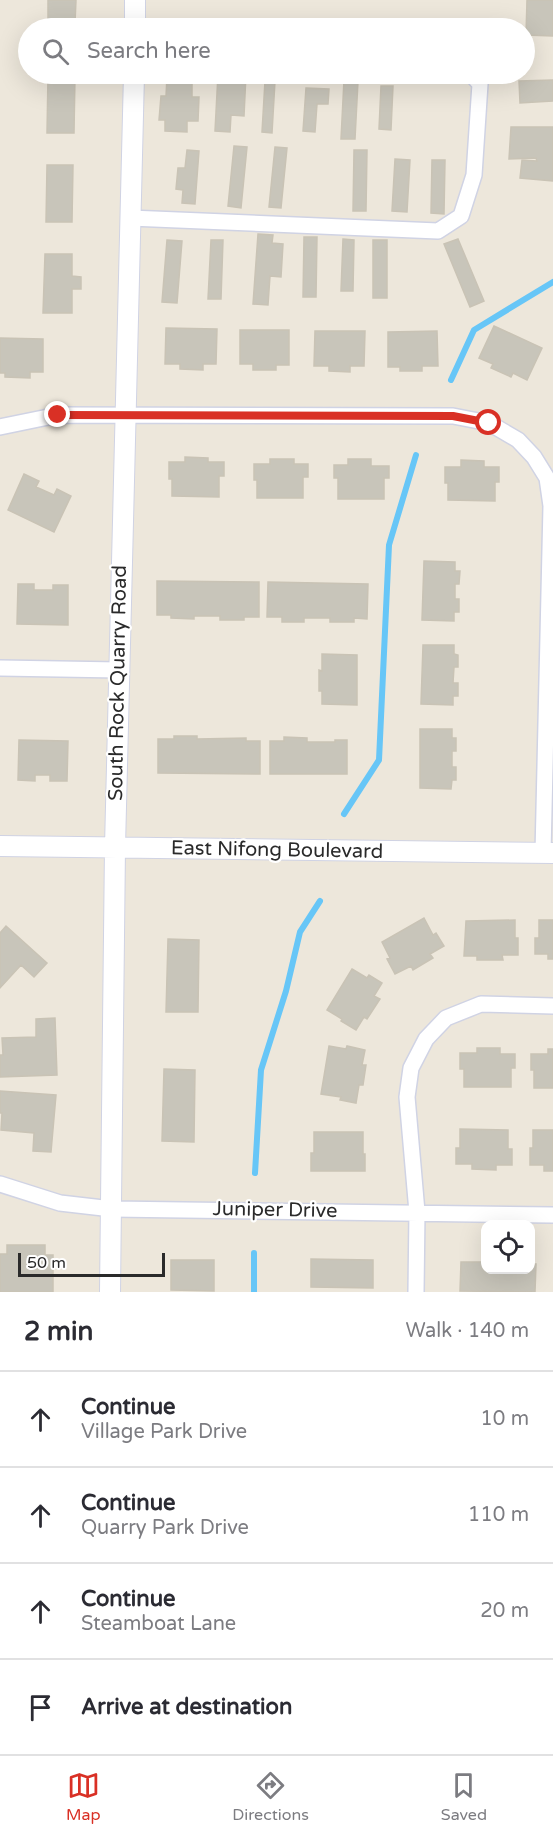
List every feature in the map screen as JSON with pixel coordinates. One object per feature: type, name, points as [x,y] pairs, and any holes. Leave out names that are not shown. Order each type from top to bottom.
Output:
[{"type":"street","points":[[135,0],[135,18]]},
{"type":"street","name":"South Rock Quarry Road","points":[[110,1292],[115,847],[134,84]]},
{"type":"street","points":[[130,218],[438,231],[461,216],[474,175],[480,84]]},
{"type":"street","points":[[0,427],[58,415],[453,416],[489,423],[518,440],[534,457],[547,478],[551,506],[548,853]]},
{"type":"street","points":[[0,668],[119,670]]},
{"type":"street","name":"East Nifong Boulevard","points":[[0,846],[548,853]]},
{"type":"street","points":[[416,1292],[417,1212],[407,1098],[411,1068],[426,1039],[446,1018],[481,1004],[553,1005]]},
{"type":"street","name":"Juniper Drive","points":[[0,1184],[60,1203],[111,1209],[553,1215]]},
{"type":"building","points":[[48,0],[76,0],[75,18],[48,18]]},
{"type":"building","points":[[527,0],[553,0],[553,36],[535,35],[535,18],[526,18]]},
{"type":"building","points":[[553,80],[553,101],[520,103],[519,84],[535,84],[535,81]]},
{"type":"building","points":[[48,84],[75,84],[74,133],[47,133]]},
{"type":"building","points":[[167,84],[192,84],[192,97],[199,97],[198,121],[187,121],[187,132],[165,131],[165,120],[159,120],[161,96],[166,96]]},
{"type":"building","points":[[217,84],[246,84],[244,116],[231,115],[230,132],[215,131]]},
{"type":"building","points":[[265,84],[275,84],[272,133],[262,132]]},
{"type":"building","points":[[344,84],[358,84],[355,139],[341,139]]},
{"type":"building","points":[[381,86],[393,86],[391,130],[379,129]]},
{"type":"building","points":[[306,88],[329,89],[328,104],[317,104],[315,132],[303,131]]},
{"type":"building","points":[[511,127],[553,127],[553,181],[520,178],[522,160],[537,161],[536,158],[509,159]]},
{"type":"building","points":[[234,146],[247,147],[241,208],[228,206]]},
{"type":"building","points":[[275,147],[287,148],[281,208],[269,207]]},
{"type":"building","points":[[187,150],[199,151],[195,204],[182,203],[183,190],[176,189],[178,168],[185,168]]},
{"type":"building","points":[[354,150],[367,150],[366,211],[353,211]]},
{"type":"building","points":[[395,159],[410,160],[407,212],[392,211]]},
{"type":"building","points":[[432,160],[445,160],[444,214],[431,213]]},
{"type":"building","points":[[47,165],[73,165],[72,222],[46,222]]},
{"type":"building","points":[[258,234],[273,235],[272,243],[283,244],[281,277],[270,276],[268,305],[253,304]]},
{"type":"building","points":[[304,237],[317,237],[316,297],[303,297]]},
{"type":"building","points":[[343,239],[354,240],[353,291],[341,291]]},
{"type":"building","points":[[458,239],[484,301],[470,307],[444,244]]},
{"type":"building","points":[[167,240],[182,241],[177,303],[162,302]]},
{"type":"building","points":[[211,240],[223,240],[221,299],[208,299]]},
{"type":"building","points":[[373,240],[387,240],[387,298],[373,298]]},
{"type":"building","points":[[45,254],[72,254],[72,276],[81,277],[81,289],[72,289],[72,313],[43,313]]},
{"type":"building","points":[[494,326],[542,348],[527,380],[513,373],[511,377],[491,368],[493,364],[479,358]]},
{"type":"building","points":[[166,328],[217,329],[216,364],[203,364],[203,370],[180,369],[180,364],[165,364]]},
{"type":"building","points":[[240,330],[289,330],[289,365],[276,365],[276,370],[253,370],[253,364],[240,364]]},
{"type":"building","points":[[315,331],[365,331],[364,366],[350,366],[350,372],[329,371],[329,366],[314,366]]},
{"type":"building","points":[[437,331],[438,366],[422,366],[422,371],[400,371],[400,367],[388,367],[388,332]]},
{"type":"building","points":[[0,338],[43,339],[43,372],[30,372],[30,378],[5,377],[5,373],[0,373]]},
{"type":"building","points":[[185,457],[208,458],[208,462],[224,462],[224,476],[219,476],[219,497],[172,496],[169,462],[185,462]]},
{"type":"building","points":[[270,459],[294,459],[294,464],[308,464],[308,477],[303,477],[303,498],[257,498],[254,464],[270,464]]},
{"type":"building","points":[[348,459],[371,459],[371,466],[389,466],[389,478],[384,478],[384,499],[338,499],[338,478],[334,478],[334,465],[348,465]]},
{"type":"building","points":[[461,460],[484,461],[484,467],[499,467],[499,482],[495,482],[495,501],[448,500],[445,467],[461,467]]},
{"type":"building","points":[[24,474],[39,481],[36,487],[54,495],[57,489],[71,496],[54,532],[8,510]]},
{"type":"building","points":[[424,561],[455,562],[455,571],[460,571],[459,584],[455,584],[455,599],[459,599],[459,612],[454,612],[454,621],[422,620]]},
{"type":"building","points":[[157,581],[259,582],[259,617],[244,617],[244,620],[220,620],[220,616],[194,616],[194,619],[157,615]]},
{"type":"building","points":[[268,582],[368,584],[367,619],[354,618],[354,622],[330,622],[330,618],[304,618],[304,622],[282,622],[282,617],[267,617]]},
{"type":"building","points":[[18,584],[34,584],[34,590],[53,590],[53,585],[68,585],[68,625],[17,624]]},
{"type":"building","points":[[423,645],[454,645],[454,654],[458,655],[458,667],[454,667],[453,683],[458,683],[458,696],[453,696],[453,705],[421,704]]},
{"type":"building","points":[[322,654],[357,655],[357,705],[322,704],[322,691],[319,691],[319,670],[322,671]]},
{"type":"building","points":[[420,729],[452,729],[452,738],[456,738],[456,751],[452,751],[452,767],[456,767],[456,780],[452,780],[451,789],[420,788]]},
{"type":"building","points":[[174,736],[197,736],[197,739],[246,738],[246,741],[260,741],[260,774],[158,773],[158,739],[174,739]]},
{"type":"building","points":[[284,737],[307,738],[307,742],[347,740],[347,774],[270,774],[270,741],[284,741]]},
{"type":"building","points":[[19,740],[68,741],[67,781],[50,781],[50,775],[35,775],[35,781],[18,780]]},
{"type":"building","points":[[424,918],[433,935],[436,933],[444,946],[430,954],[433,958],[413,970],[411,966],[395,974],[382,942]]},
{"type":"building","points":[[515,920],[518,955],[502,955],[503,960],[477,960],[477,956],[464,956],[466,921]]},
{"type":"building","points":[[539,920],[553,920],[553,959],[548,959],[548,954],[535,954],[535,938],[539,938]]},
{"type":"building","points":[[6,926],[47,963],[34,977],[21,965],[0,988],[0,933]]},
{"type":"building","points":[[168,939],[199,940],[198,1012],[166,1012]]},
{"type":"building","points":[[352,969],[367,978],[369,975],[382,983],[374,996],[380,999],[367,1019],[364,1017],[356,1030],[327,1010]]},
{"type":"building","points":[[55,1018],[57,1075],[0,1077],[0,1055],[3,1055],[2,1038],[36,1037],[36,1019]]},
{"type":"building","points":[[329,1046],[346,1049],[347,1046],[365,1050],[362,1065],[366,1065],[363,1085],[359,1085],[356,1103],[340,1100],[341,1097],[321,1094]]},
{"type":"building","points":[[477,1048],[500,1048],[500,1054],[515,1054],[515,1068],[511,1068],[511,1087],[464,1087],[464,1069],[460,1069],[460,1053],[477,1053]]},
{"type":"building","points":[[548,1049],[553,1049],[553,1088],[534,1088],[531,1054],[548,1054]]},
{"type":"building","points":[[164,1069],[195,1070],[194,1142],[162,1141]]},
{"type":"building","points":[[0,1091],[56,1095],[51,1152],[33,1151],[34,1133],[1,1130]]},
{"type":"building","points":[[460,1129],[508,1130],[508,1149],[512,1149],[512,1165],[496,1165],[496,1170],[472,1169],[472,1164],[456,1164],[456,1148],[460,1148]]},
{"type":"building","points":[[533,1130],[553,1130],[553,1171],[544,1171],[544,1165],[530,1165]]},
{"type":"building","points":[[314,1132],[363,1132],[365,1171],[311,1171]]},
{"type":"building","points":[[7,1245],[45,1245],[45,1255],[53,1255],[53,1292],[0,1292],[0,1254],[7,1254]]},
{"type":"building","points":[[311,1259],[373,1260],[373,1288],[311,1287]]},
{"type":"building","points":[[171,1260],[214,1260],[214,1291],[171,1290]]},
{"type":"building","points":[[461,1262],[481,1262],[481,1274],[535,1274],[536,1264],[535,1292],[460,1291]]},
{"type":"waterway","points":[[451,380],[474,330],[553,282]]},
{"type":"waterway","points":[[344,814],[379,760],[389,545],[416,455]]},
{"type":"waterway","points":[[255,1173],[261,1070],[286,991],[300,932],[320,901]]},
{"type":"waterway","points":[[254,1253],[254,1292]]},
{"type":"route","points":[[58,415],[453,416],[489,423]]}]
